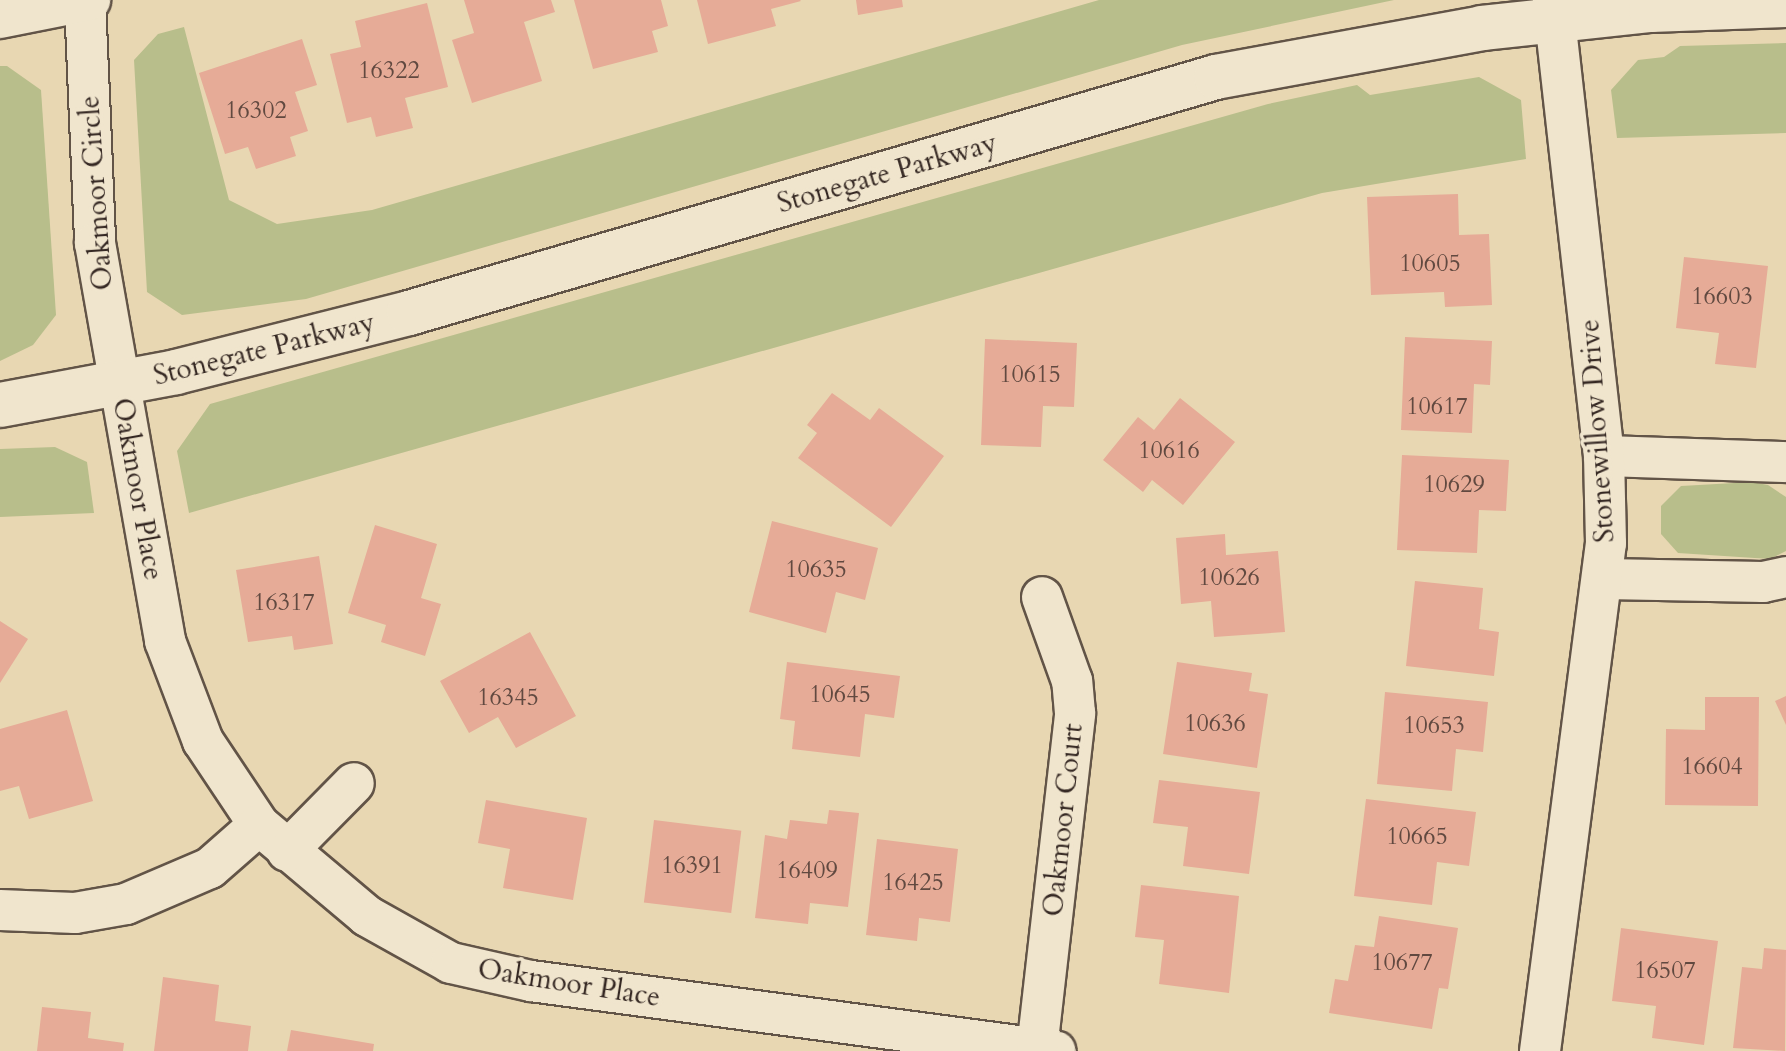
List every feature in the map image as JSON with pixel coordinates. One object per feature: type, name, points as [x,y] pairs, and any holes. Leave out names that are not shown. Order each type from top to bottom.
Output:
[{"type":"street","points":[[0,18],[87,0]]},
{"type":"street","name":"Oakmoor Circle","points":[[87,0],[92,217],[118,384]]},
{"type":"street","name":"Stonegate Parkway","points":[[0,405],[118,384],[409,313],[1216,77],[1554,10],[1786,5]]},
{"type":"street","name":"Stonewillow Drive","points":[[1540,1051],[1605,579],[1604,456],[1554,10]]},
{"type":"street","name":"Oakmoor Place","points":[[118,384],[175,676],[203,741],[273,838],[367,916],[451,963],[531,981],[1046,1050]]},
{"type":"street","points":[[1604,456],[1786,462]]},
{"type":"street","points":[[1605,579],[1763,582],[1786,577]]},
{"type":"street","name":"Oakmoor Court","points":[[1042,597],[1072,681],[1075,713],[1046,1050]]},
{"type":"street","points":[[0,910],[75,913],[126,904],[273,838],[354,783]]},
{"type":"green space","points":[[1099,0],[1394,0],[1182,45],[306,299],[182,315],[147,292],[134,60],[158,34],[184,27],[229,200],[277,224],[372,210]]},
{"type":"green space","points":[[1786,43],[1786,133],[1617,138],[1611,90],[1638,60],[1664,57],[1680,46]]},
{"type":"green space","points":[[0,66],[7,66],[41,90],[56,315],[33,345],[0,361]]},
{"type":"green space","points":[[1479,77],[1521,100],[1526,159],[1322,193],[189,513],[177,451],[210,404],[1268,104],[1357,85],[1370,95]]},
{"type":"green space","points":[[55,447],[87,462],[94,513],[0,517],[0,449]]},
{"type":"green space","points":[[1752,482],[1768,485],[1786,497],[1786,551],[1770,559],[1678,553],[1661,534],[1661,506],[1681,486]]},
{"type":"building","points":[[464,0],[551,0],[555,12],[524,22],[542,81],[472,103],[452,40],[474,33]]},
{"type":"building","points":[[574,0],[661,0],[668,26],[652,31],[658,52],[593,69]]},
{"type":"building","points":[[697,0],[801,1],[771,9],[776,26],[708,44]]},
{"type":"building","points":[[856,0],[902,0],[903,7],[858,15]]},
{"type":"building","points":[[427,3],[448,87],[405,98],[413,128],[376,137],[371,117],[347,123],[330,54],[361,47],[355,21]]},
{"type":"building","points":[[302,39],[317,85],[295,92],[308,131],[290,137],[296,156],[256,169],[248,147],[225,154],[199,73]]},
{"type":"building","points":[[1458,194],[1459,235],[1489,234],[1492,305],[1445,307],[1444,292],[1371,295],[1367,197]]},
{"type":"building","points":[[1684,257],[1768,266],[1756,368],[1715,364],[1719,333],[1676,328]]},
{"type":"building","points":[[1405,337],[1492,341],[1490,385],[1474,384],[1472,433],[1401,430]]},
{"type":"building","points":[[985,339],[1077,343],[1074,407],[1043,406],[1041,447],[981,445]]},
{"type":"building","points":[[832,393],[870,420],[879,408],[944,456],[891,527],[798,458],[817,433],[807,425]]},
{"type":"building","points":[[1180,398],[1235,442],[1183,505],[1152,480],[1143,492],[1103,460],[1138,417],[1154,430]]},
{"type":"building","points":[[1402,455],[1509,460],[1506,511],[1479,510],[1477,553],[1397,550]]},
{"type":"building","points":[[772,521],[878,548],[865,600],[836,592],[826,633],[749,612]]},
{"type":"building","points":[[375,525],[437,544],[421,598],[441,604],[425,656],[381,642],[386,625],[348,613]]},
{"type":"building","points":[[1225,534],[1226,555],[1278,551],[1285,632],[1214,637],[1211,601],[1181,604],[1176,538]]},
{"type":"building","points":[[319,556],[333,644],[294,650],[292,636],[248,642],[236,570]]},
{"type":"building","points":[[1415,581],[1483,588],[1479,629],[1499,632],[1494,676],[1406,666]]},
{"type":"building","points":[[0,621],[28,639],[0,683]]},
{"type":"building","points":[[530,632],[576,716],[516,748],[498,717],[469,733],[440,681]]},
{"type":"building","points":[[787,662],[900,676],[894,718],[865,714],[860,757],[792,749],[795,721],[780,719]]},
{"type":"building","points":[[1177,662],[1252,673],[1249,691],[1268,694],[1257,768],[1163,754]]},
{"type":"building","points":[[1385,692],[1488,702],[1483,752],[1456,749],[1452,791],[1377,784]]},
{"type":"building","points":[[1786,696],[1786,725],[1775,701]]},
{"type":"building","points":[[1705,697],[1759,697],[1758,806],[1665,805],[1666,729],[1705,730]]},
{"type":"building","points":[[67,710],[93,801],[29,819],[19,786],[0,791],[0,729]]},
{"type":"building","points":[[1159,780],[1260,792],[1249,874],[1183,866],[1188,827],[1153,823]]},
{"type":"building","points":[[1366,799],[1476,812],[1469,866],[1437,862],[1432,905],[1354,896]]},
{"type":"building","points":[[486,800],[587,818],[573,900],[503,888],[510,849],[478,843]]},
{"type":"building","points":[[829,810],[859,813],[848,907],[810,903],[808,924],[755,918],[765,835],[787,839],[790,820],[827,824]]},
{"type":"building","points":[[654,820],[741,831],[731,913],[644,902]]},
{"type":"building","points":[[877,839],[958,849],[950,922],[919,918],[917,941],[866,935]]},
{"type":"building","points":[[1141,885],[1239,896],[1229,993],[1159,984],[1164,940],[1135,937]]},
{"type":"building","points":[[1379,916],[1458,928],[1448,989],[1439,988],[1432,1029],[1329,1013],[1335,979],[1348,981],[1355,945],[1374,947]]},
{"type":"building","points":[[1621,928],[1718,941],[1704,1045],[1652,1038],[1656,1006],[1612,1001]]},
{"type":"building","points":[[1764,948],[1786,950],[1785,1051],[1733,1048],[1742,967],[1762,969]]},
{"type":"building","points":[[163,977],[219,985],[215,1021],[251,1026],[248,1051],[154,1051]]},
{"type":"building","points":[[42,1007],[91,1012],[88,1038],[124,1043],[123,1051],[37,1051]]},
{"type":"building","points":[[291,1030],[374,1044],[373,1051],[287,1051]]}]
